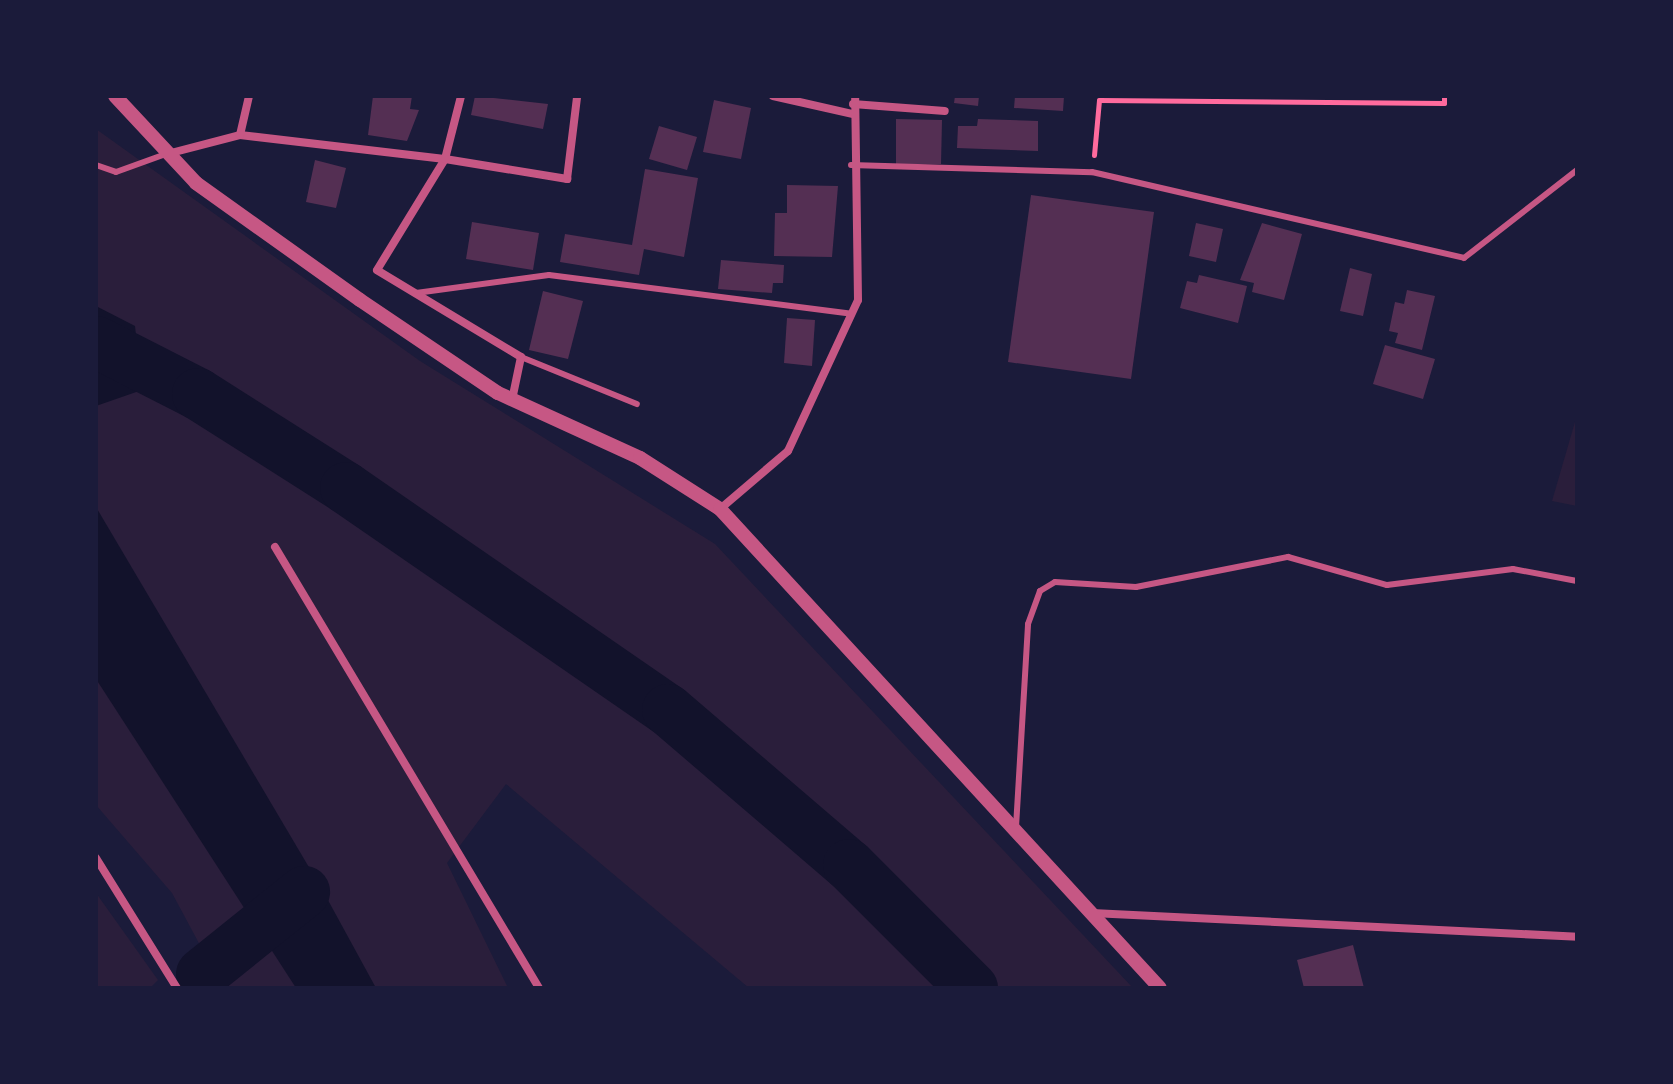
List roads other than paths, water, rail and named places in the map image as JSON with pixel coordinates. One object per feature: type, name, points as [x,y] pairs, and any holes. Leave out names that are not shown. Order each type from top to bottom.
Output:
[{"type":"street","points":[[115,96],[163,155],[512,400],[640,458],[720,509],[1160,988]]},
{"type":"street","points":[[240,135],[249,96]]},
{"type":"street","points":[[461,96],[445,159],[377,270],[521,357],[512,400]]},
{"type":"street","points":[[773,96],[852,114]]},
{"type":"street","points":[[163,155],[240,135],[445,159],[567,179],[575,97]]},
{"type":"street","points":[[720,509],[788,451],[858,300],[851,165],[854,100],[945,111]]},
{"type":"street","points":[[275,547],[539,988]]},
{"type":"street","points":[[96,858],[177,988]]},
{"type":"street","points":[[1092,913],[1577,937]]},
{"type":"lane","points":[[96,165],[116,172],[163,155]]},
{"type":"lane","points":[[851,165],[1092,172],[1464,258],[1577,170]]},
{"type":"lane","points":[[415,293],[549,275],[852,314]]},
{"type":"lane","points":[[521,357],[637,404]]},
{"type":"lane","points":[[1016,830],[1028,624],[1040,591],[1055,582],[1136,587],[1288,557],[1387,585],[1513,569],[1577,581]]},
{"type":"waterway","points":[[96,342],[198,394],[346,488],[668,710],[849,865],[972,988]]},
{"type":"waterway","points":[[202,974],[304,892]]}]
